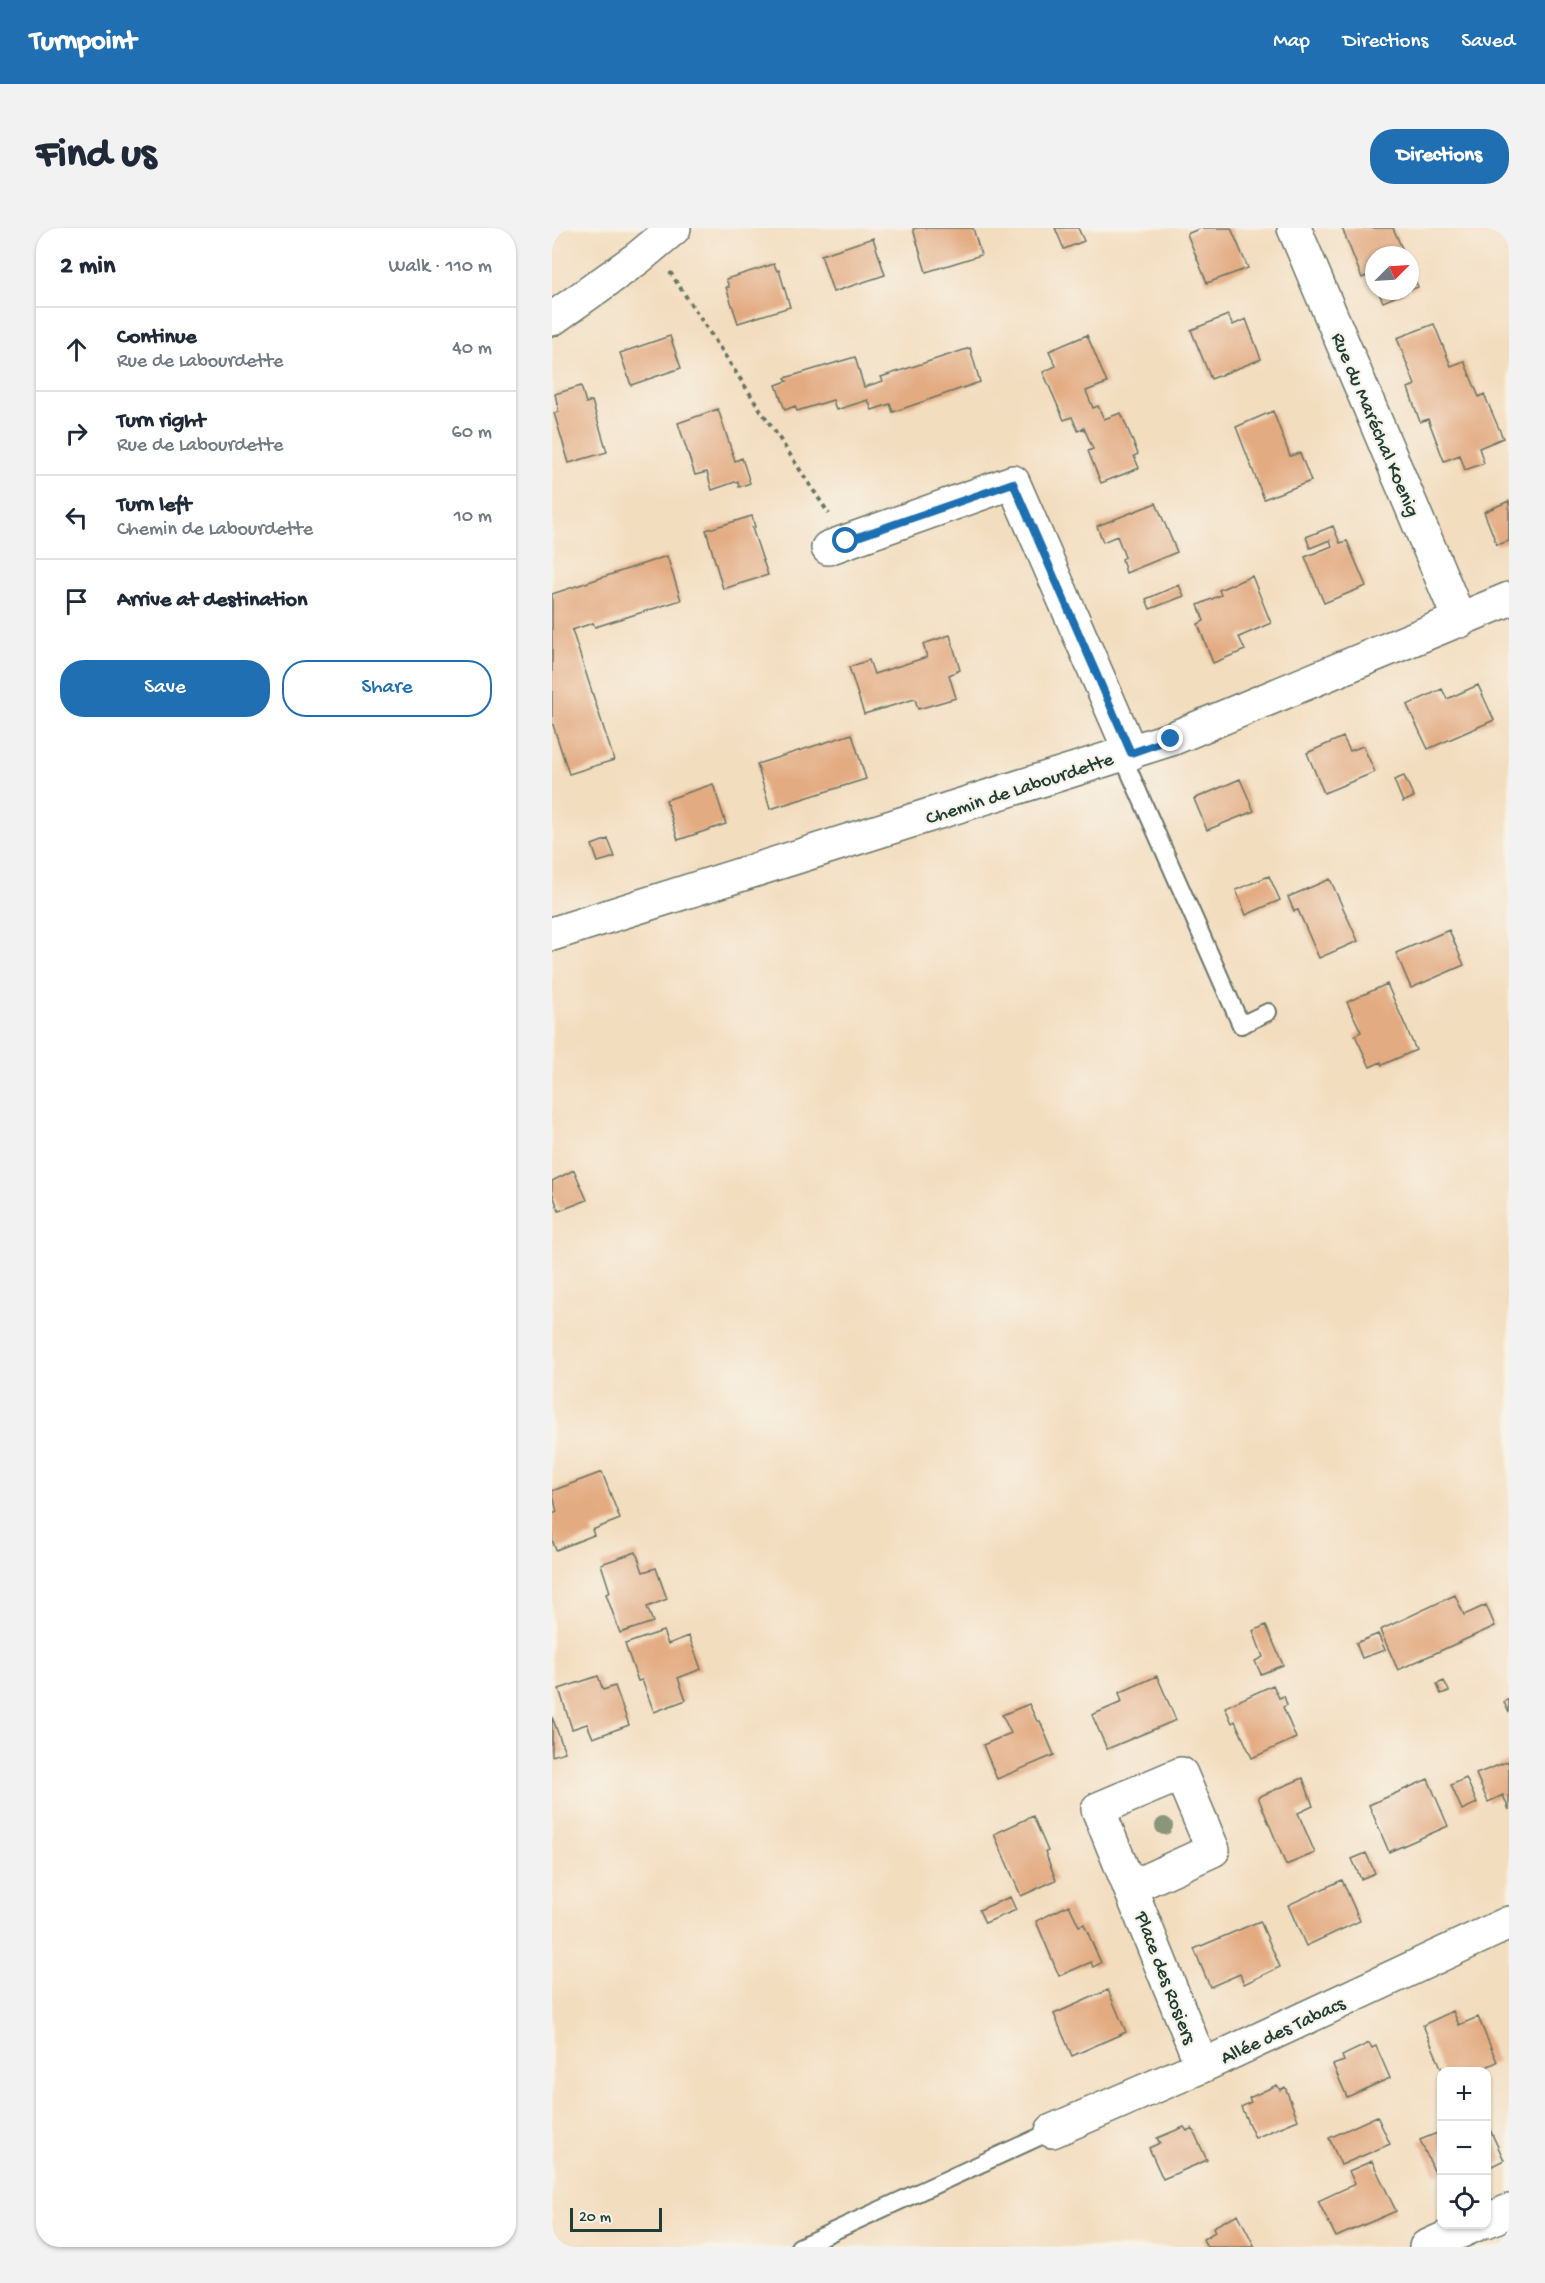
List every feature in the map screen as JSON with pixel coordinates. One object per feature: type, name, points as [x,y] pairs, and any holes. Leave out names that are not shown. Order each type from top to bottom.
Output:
[{"type":"street","name":"Rue du Maréchal Koenig","points":[[1294,228],[1460,621]]},
{"type":"street","points":[[552,319],[664,237]]},
{"type":"street","points":[[837,544],[1013,483],[1126,754]]},
{"type":"street","name":"Chemin de Labourdette","points":[[552,934],[1171,739],[1509,599]]},
{"type":"street","name":"Place des Rosiers","points":[[1132,1887],[1202,2066]]},
{"type":"street","name":"Allée des Tabacs","points":[[1052,2131],[1202,2066],[1509,1923]]},
{"type":"street","points":[[1491,2218],[1509,2211]]},
{"type":"street","points":[[1426,2247],[1466,2229]]},
{"type":"lane","points":[[1126,754],[1241,1025],[1268,1012]]},
{"type":"lane","points":[[799,2247],[1052,2131]]},
{"type":"path","points":[[664,237],[837,544]]},
{"type":"building","points":[[973,228],[981,255],[926,272],[913,229]]},
{"type":"building","points":[[1055,228],[1078,228],[1084,241],[1064,249]]},
{"type":"building","points":[[1201,228],[1231,228],[1248,268],[1207,283],[1187,234]]},
{"type":"building","points":[[1342,228],[1393,228],[1401,246],[1365,246],[1365,277],[1362,278]]},
{"type":"building","points":[[873,238],[885,275],[833,292],[821,255]]},
{"type":"building","points":[[774,264],[777,271],[779,270],[790,307],[738,323],[726,287],[729,287],[726,279]]},
{"type":"building","points":[[1228,315],[1233,325],[1246,319],[1261,359],[1211,379],[1191,330]]},
{"type":"building","points":[[1434,324],[1451,366],[1464,361],[1479,397],[1484,394],[1503,438],[1479,448],[1484,463],[1465,470],[1460,455],[1444,461],[1428,419],[1420,422],[1408,388],[1415,385],[1397,338]]},
{"type":"building","points":[[1087,335],[1107,383],[1086,391],[1093,408],[1098,406],[1104,419],[1121,413],[1138,454],[1134,456],[1139,468],[1101,483],[1088,451],[1093,449],[1084,428],[1078,431],[1072,417],[1064,420],[1043,372],[1056,366],[1049,351]]},
{"type":"building","points":[[670,336],[681,368],[631,385],[620,353]]},
{"type":"building","points":[[970,348],[980,382],[893,412],[890,404],[872,410],[868,400],[836,410],[833,400],[797,411],[795,406],[785,410],[776,385],[787,381],[785,378],[855,357],[864,387],[883,381],[881,377]]},
{"type":"building","points":[[581,386],[586,403],[592,401],[607,452],[569,463],[554,413],[559,412],[555,394]]},
{"type":"building","points":[[718,409],[735,461],[742,458],[750,483],[739,487],[738,481],[712,490],[707,472],[695,475],[678,423]]},
{"type":"building","points":[[1273,411],[1290,456],[1300,453],[1311,481],[1264,499],[1236,427]]},
{"type":"building","points":[[1509,501],[1509,541],[1497,545],[1484,512]]},
{"type":"building","points":[[1156,503],[1177,552],[1126,573],[1122,559],[1125,557],[1117,536],[1103,542],[1097,526]]},
{"type":"building","points":[[752,516],[755,527],[752,528],[768,575],[723,589],[706,530]]},
{"type":"building","points":[[1333,526],[1340,543],[1347,541],[1366,586],[1324,603],[1305,557],[1332,546],[1330,540],[1310,548],[1306,537]]},
{"type":"building","points":[[667,556],[681,600],[595,627],[593,623],[572,630],[614,760],[569,774],[552,722],[552,594]]},
{"type":"building","points":[[1252,576],[1271,623],[1239,637],[1245,650],[1213,663],[1198,624],[1204,621],[1198,605],[1221,595],[1219,590]]},
{"type":"building","points":[[1179,585],[1184,596],[1150,609],[1146,599]]},
{"type":"building","points":[[950,635],[960,670],[949,675],[956,698],[918,709],[915,699],[864,714],[849,667],[869,660],[874,674],[927,657],[923,644]]},
{"type":"building","points":[[1478,685],[1494,720],[1428,749],[1407,705],[1442,689],[1447,699]]},
{"type":"building","points":[[852,734],[866,779],[770,809],[757,764]]},
{"type":"building","points":[[1343,737],[1350,751],[1363,746],[1375,772],[1324,793],[1307,753]]},
{"type":"building","points":[[1404,776],[1414,797],[1403,802],[1394,780]]},
{"type":"building","points":[[1240,779],[1254,811],[1207,830],[1194,799]]},
{"type":"building","points":[[713,784],[726,824],[678,840],[666,800]]},
{"type":"building","points":[[608,839],[615,857],[598,862],[592,845]]},
{"type":"building","points":[[1269,876],[1280,900],[1246,915],[1236,890]]},
{"type":"building","points":[[1330,879],[1358,941],[1319,958],[1298,910],[1294,911],[1288,897]]},
{"type":"building","points":[[1449,930],[1464,965],[1411,988],[1396,953]]},
{"type":"building","points":[[1387,984],[1416,1050],[1382,1065],[1381,1062],[1370,1067],[1355,1035],[1361,1032],[1347,1002]]},
{"type":"building","points":[[574,1170],[587,1200],[559,1211],[552,1192],[552,1181]]},
{"type":"building","points":[[602,1472],[620,1519],[592,1530],[594,1535],[556,1550],[552,1540],[552,1514],[557,1512],[552,1491]]},
{"type":"building","points":[[636,1552],[643,1572],[656,1568],[667,1599],[647,1607],[653,1622],[620,1633],[606,1594],[610,1592],[601,1564]]},
{"type":"building","points":[[1455,1595],[1464,1615],[1486,1605],[1495,1626],[1398,1670],[1380,1630]]},
{"type":"building","points":[[1266,1625],[1283,1665],[1261,1674],[1255,1661],[1263,1657],[1253,1631]]},
{"type":"building","points":[[663,1631],[668,1644],[689,1636],[701,1669],[678,1678],[686,1700],[654,1712],[642,1680],[638,1681],[625,1644]]},
{"type":"building","points":[[1378,1634],[1385,1650],[1362,1658],[1356,1643]]},
{"type":"building","points":[[598,1676],[603,1690],[615,1686],[629,1725],[593,1738],[587,1724],[572,1729],[559,1689]]},
{"type":"building","points":[[1157,1676],[1176,1720],[1107,1749],[1092,1715],[1122,1702],[1119,1693]]},
{"type":"building","points":[[1444,1681],[1449,1691],[1441,1694],[1437,1684]]},
{"type":"building","points":[[1273,1685],[1279,1698],[1284,1696],[1287,1705],[1283,1707],[1296,1738],[1252,1758],[1235,1721],[1232,1723],[1225,1707]]},
{"type":"building","points":[[1509,1699],[1509,1713],[1504,1702]]},
{"type":"building","points":[[1029,1704],[1037,1721],[1040,1721],[1054,1755],[997,1779],[983,1745],[1011,1733],[1002,1715]]},
{"type":"building","points":[[552,1717],[565,1752],[552,1756]]},
{"type":"building","points":[[1509,1761],[1509,1810],[1503,1795],[1488,1802],[1476,1774]]},
{"type":"building","points":[[1303,1778],[1313,1806],[1298,1813],[1315,1853],[1286,1865],[1258,1797]]},
{"type":"building","points":[[1466,1778],[1477,1803],[1462,1810],[1451,1785]]},
{"type":"building","points":[[1428,1779],[1448,1826],[1389,1852],[1369,1805]]},
{"type":"building","points":[[1033,1816],[1048,1851],[1045,1852],[1056,1880],[1021,1896],[994,1834]]},
{"type":"building","points":[[1366,1853],[1375,1873],[1361,1879],[1352,1859]]},
{"type":"building","points":[[1342,1880],[1360,1921],[1306,1946],[1288,1905]]},
{"type":"building","points":[[1010,1897],[1016,1910],[985,1923],[979,1910]]},
{"type":"building","points":[[1069,1905],[1079,1926],[1084,1924],[1101,1963],[1093,1967],[1091,1962],[1059,1976],[1036,1921]]},
{"type":"building","points":[[1260,1921],[1280,1967],[1244,1984],[1240,1974],[1210,1987],[1194,1949]]},
{"type":"building","points":[[1108,1990],[1126,2032],[1072,2056],[1054,2014]]},
{"type":"building","points":[[1453,2011],[1459,2025],[1478,2017],[1497,2062],[1486,2067],[1441,2067],[1423,2025]]},
{"type":"building","points":[[1369,2043],[1372,2048],[1376,2046],[1390,2078],[1347,2097],[1333,2065],[1344,2061],[1342,2056]]},
{"type":"building","points":[[1277,2085],[1280,2090],[1285,2087],[1298,2120],[1255,2138],[1241,2107],[1251,2102],[1249,2098]]},
{"type":"building","points":[[1377,2116],[1390,2144],[1341,2165],[1329,2138]]},
{"type":"building","points":[[1184,2127],[1187,2131],[1192,2128],[1207,2160],[1163,2179],[1149,2148],[1160,2143],[1157,2138]]},
{"type":"building","points":[[1491,2132],[1504,2160],[1491,2166]]},
{"type":"building","points":[[1437,2133],[1436,2175],[1420,2140]]},
{"type":"building","points":[[1372,2161],[1396,2211],[1336,2237],[1318,2201],[1355,2184],[1349,2171]]},
{"type":"building","points":[[1238,2214],[1255,2247],[1207,2247],[1203,2239],[1215,2232],[1213,2227]]},
{"type":"route","points":[[846,541],[1013,483],[1131,753],[1171,739]]}]
